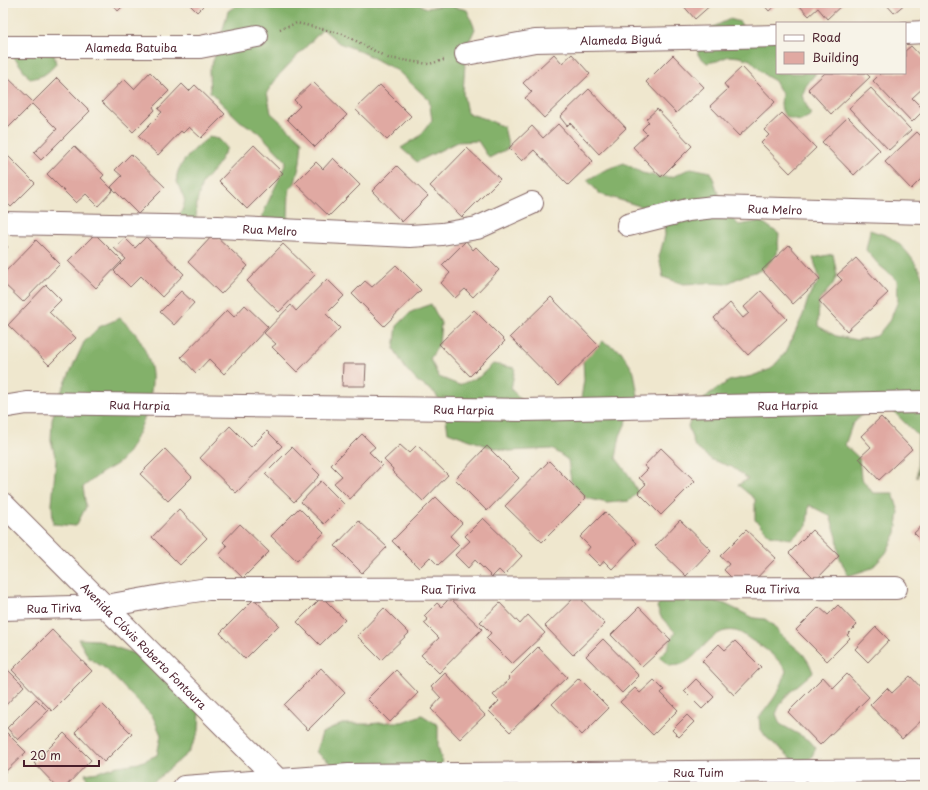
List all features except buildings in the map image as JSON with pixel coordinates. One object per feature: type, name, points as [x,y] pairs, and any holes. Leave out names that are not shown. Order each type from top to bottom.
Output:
[{"type":"street","points":[[906,33],[925,32]]},
{"type":"street","name":"Alameda Batuiba","points":[[3,47],[200,47],[257,36]]},
{"type":"street","name":"Alameda Biguá","points":[[466,54],[535,41],[776,36]]},
{"type":"street","name":"Rua Melro","points":[[3,223],[218,227],[410,236],[442,234],[477,228],[532,203]]},
{"type":"street","name":"Rua Melro","points":[[628,225],[688,210],[714,207],[925,213]]},
{"type":"street","name":"Rua Harpia","points":[[3,407],[27,404],[524,410],[925,402]]},
{"type":"street","name":"Avenida Clóvis Roberto Fontoura","points":[[3,504],[282,784]]},
{"type":"street","name":"Rua Tiriva","points":[[3,609],[106,606],[208,589],[896,588]]},
{"type":"street","name":"Rua Tuim","points":[[184,787],[282,784],[349,775],[925,770]]},
{"type":"path","points":[[257,36],[297,23],[344,34],[388,58],[429,64],[466,54]]},
{"type":"green space","points":[[240,3],[256,3],[264,5],[265,3],[417,3],[426,8],[447,5],[467,10],[475,29],[466,48],[463,93],[467,113],[504,127],[509,148],[489,158],[478,141],[457,142],[417,162],[401,148],[420,136],[432,120],[429,100],[398,71],[360,51],[339,43],[323,29],[279,75],[267,92],[271,113],[302,141],[300,163],[295,183],[289,190],[288,220],[262,218],[267,203],[281,176],[286,161],[258,132],[240,121],[210,92],[209,71],[217,51],[228,11]]},
{"type":"green space","points":[[730,19],[740,22],[745,32],[776,35],[776,74],[815,74],[806,86],[802,96],[811,115],[801,121],[786,116],[781,106],[782,94],[775,81],[766,76],[750,60],[729,56],[707,63],[698,55],[698,44],[711,28]]},
{"type":"green space","points":[[3,34],[12,40],[54,54],[56,64],[45,74],[30,79],[10,54],[3,60]]},
{"type":"green space","points":[[209,137],[219,139],[227,148],[217,166],[202,183],[197,202],[196,220],[178,219],[184,206],[184,198],[177,181],[179,169],[188,156]]},
{"type":"green space","points":[[624,163],[642,173],[661,177],[672,177],[691,168],[711,172],[724,211],[739,225],[761,221],[779,234],[777,254],[762,270],[745,275],[726,284],[683,284],[663,277],[659,257],[665,235],[663,213],[600,194],[587,180],[605,170]]},
{"type":"green space","points":[[870,230],[889,237],[897,242],[907,252],[925,282],[925,451],[917,478],[918,436],[887,405],[866,410],[852,425],[845,445],[859,458],[861,478],[873,493],[893,493],[899,512],[896,533],[886,553],[872,568],[848,576],[839,556],[837,537],[830,516],[809,505],[807,526],[791,539],[770,535],[755,520],[755,499],[738,485],[748,479],[732,467],[712,460],[695,447],[688,426],[696,408],[709,394],[729,381],[752,376],[771,369],[786,352],[803,315],[809,296],[820,279],[813,258],[833,254],[837,275],[833,284],[819,301],[818,326],[836,336],[857,340],[877,336],[890,320],[898,301],[897,280],[879,265],[866,250]]},
{"type":"green space","points":[[431,304],[441,323],[439,344],[430,359],[439,377],[459,385],[479,377],[493,364],[515,368],[511,389],[526,405],[581,399],[584,380],[583,359],[599,346],[602,341],[621,351],[634,372],[638,396],[620,436],[616,458],[628,474],[638,492],[629,501],[607,503],[586,498],[571,481],[568,460],[552,449],[508,451],[487,446],[448,432],[445,412],[435,393],[417,381],[405,368],[394,349],[397,326],[411,312]]},
{"type":"green space","points":[[120,318],[138,337],[146,352],[150,364],[152,383],[145,416],[131,448],[123,459],[83,487],[86,507],[76,526],[53,524],[52,504],[56,460],[51,440],[52,420],[57,401],[84,342],[99,327]]},
{"type":"green space","points":[[703,598],[725,604],[754,618],[765,619],[803,654],[813,672],[787,696],[776,714],[780,724],[809,740],[816,748],[811,758],[800,761],[791,758],[766,737],[760,728],[759,717],[776,695],[786,670],[775,657],[761,646],[739,632],[726,631],[712,638],[693,657],[679,665],[670,666],[659,657],[667,649],[675,632],[661,617],[657,607],[663,599]]},
{"type":"green space","points":[[78,639],[98,640],[139,655],[200,709],[199,731],[189,752],[156,780],[141,787],[90,787],[85,774],[98,772],[117,766],[139,763],[157,755],[161,735],[153,717],[106,669],[89,658]]},
{"type":"green space","points":[[422,715],[438,725],[438,746],[443,766],[454,787],[360,787],[355,770],[334,766],[316,752],[322,733],[342,724],[402,722]]}]
